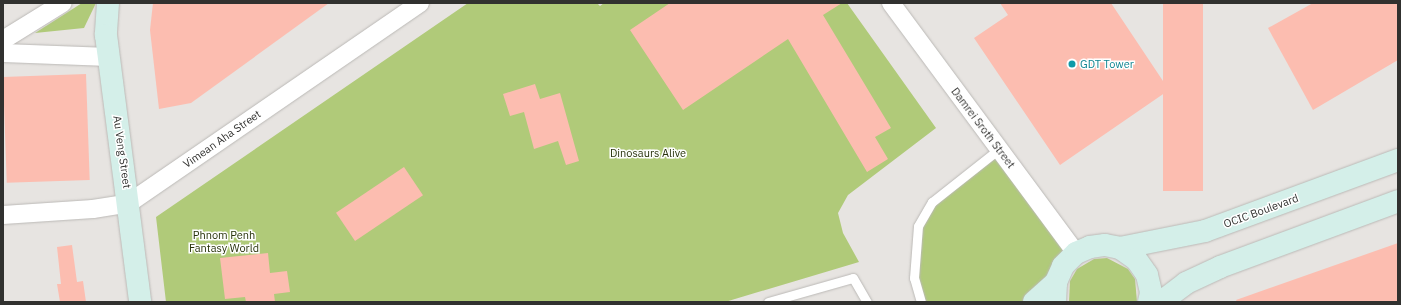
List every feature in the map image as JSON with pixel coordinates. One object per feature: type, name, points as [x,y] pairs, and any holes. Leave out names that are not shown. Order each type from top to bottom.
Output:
[{"type":"street","name":"Au Veng Street","points":[[108,3],[106,10],[109,57],[129,203],[140,302]]},
{"type":"street","name":"Vimean Aha Street","points":[[3,215],[93,209],[129,203],[420,3]]},
{"type":"street","name":"Damrei Sroth Street","points":[[891,3],[1076,253]]},
{"type":"street","points":[[3,40],[61,4]]},
{"type":"street","points":[[3,53],[109,57]]},
{"type":"street","name":"OCIC Boulevard","points":[[1076,253],[1090,246],[1120,248],[1205,231],[1398,160]]},
{"type":"street","points":[[1161,302],[1186,283],[1220,267],[1398,202]]},
{"type":"street","points":[[1120,248],[1136,259],[1147,275],[1151,294],[1149,302]]},
{"type":"street","points":[[1034,302],[1055,292],[1063,266],[1076,253]]},
{"type":"lane","points":[[921,302],[914,278],[918,226],[932,202],[999,149]]},
{"type":"lane","points":[[768,302],[854,278],[867,302]]},
{"type":"green space","points":[[82,3],[96,3],[84,28],[35,33]]},
{"type":"green space","name":"Dinosaurs Alive","points":[[468,3],[597,3],[600,6],[604,3],[847,3],[936,128],[848,195],[838,213],[843,233],[859,262],[725,302],[166,302],[156,217]]},
{"type":"green space","points":[[999,149],[1076,253],[1034,302],[921,302],[914,251],[918,226],[932,202]]},
{"type":"green space","points":[[1107,258],[1128,269],[1135,279],[1137,302],[1069,302],[1070,281],[1077,269],[1094,259]]},
{"type":"building","points":[[153,3],[329,3],[191,103],[159,109],[150,30]]},
{"type":"building","points":[[670,3],[842,3],[823,15],[891,128],[875,137],[888,159],[867,172],[788,39],[683,110],[630,30]]},
{"type":"building","name":"GDT Tower","points":[[1000,3],[1111,3],[1169,90],[1060,165],[974,38],[1008,15]]},
{"type":"building","points":[[1163,3],[1203,3],[1203,191],[1163,191]]},
{"type":"building","points":[[1313,3],[1398,3],[1398,60],[1313,110],[1268,28]]},
{"type":"building","points":[[86,74],[90,180],[7,183],[3,77]]},
{"type":"building","points":[[535,84],[540,99],[560,93],[579,161],[566,165],[558,141],[534,149],[524,112],[510,116],[503,94]]},
{"type":"building","points":[[404,167],[423,195],[355,241],[336,213]]},
{"type":"building","points":[[1398,243],[1398,302],[1237,302],[1236,300]]},
{"type":"building","points":[[72,245],[77,282],[83,281],[86,302],[60,302],[57,284],[61,284],[57,247]]},
{"type":"building","points":[[268,253],[270,273],[287,271],[290,292],[274,294],[275,302],[246,302],[245,297],[225,299],[220,258]]},
{"type":"place","name":"GDT Tower","points":[[1072,64]]},
{"type":"park label","name":"Phnom Penh Fantasy World","points":[[224,242]]}]
